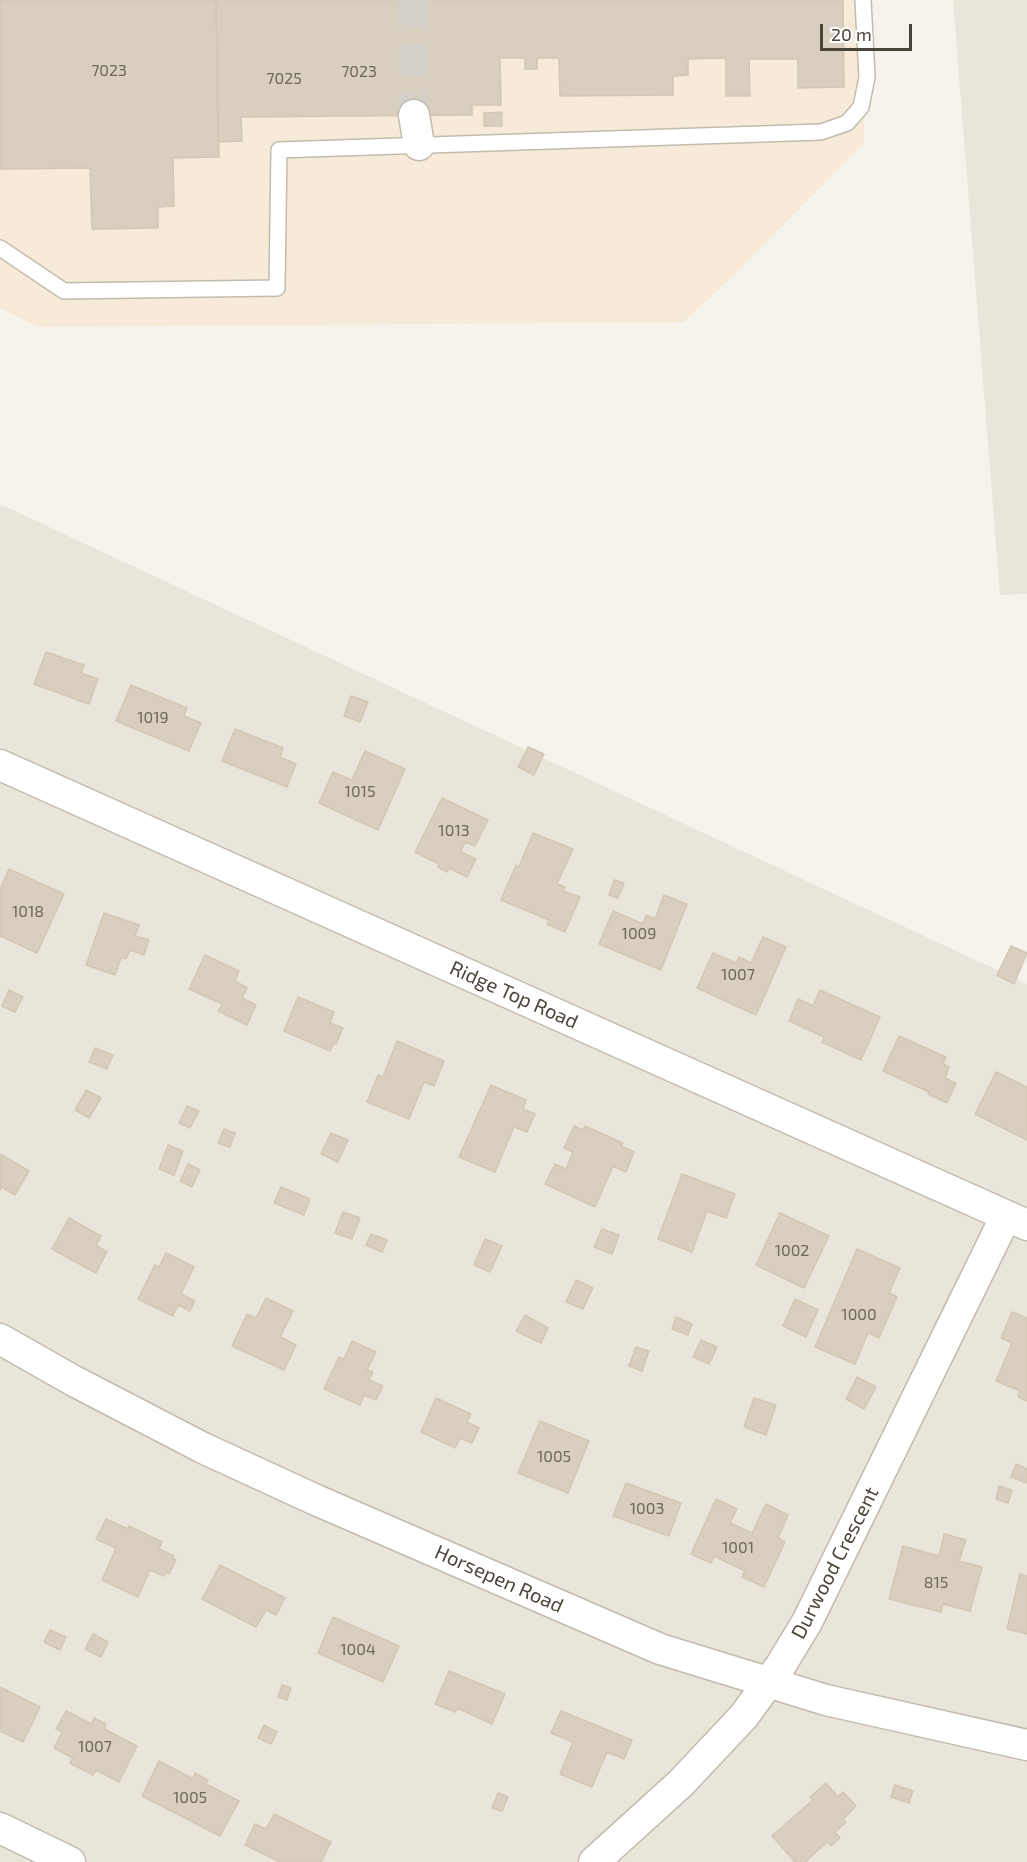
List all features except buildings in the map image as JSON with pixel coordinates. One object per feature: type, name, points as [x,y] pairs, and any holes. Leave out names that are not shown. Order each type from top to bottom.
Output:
[{"type":"street","points":[[414,115],[418,145]]},
{"type":"street","name":"Ridge Top Road","points":[[0,765],[1016,1220]]},
{"type":"street","name":"Durwood Crescent","points":[[594,1862],[681,1783],[744,1716],[768,1682],[807,1622],[1016,1220]]},
{"type":"street","name":"Horsepen Road","points":[[0,1339],[74,1381],[203,1448],[316,1500],[660,1649],[826,1700],[1027,1745]]},
{"type":"street","points":[[0,1828],[70,1862]]},
{"type":"lane","points":[[0,248],[64,291],[278,288],[279,150],[821,132],[847,123],[861,107],[867,77],[863,0]]},
{"type":"shaded area","points":[[0,0],[863,0],[864,143],[733,276],[684,322],[38,327],[0,308]]},
{"type":"shaded area","points":[[953,0],[1027,0],[1027,594],[1000,595]]},
{"type":"shaded area","points":[[0,504],[1027,984],[1027,1862],[0,1862]]},
{"type":"tunnel","points":[[413,0],[414,115]]}]
